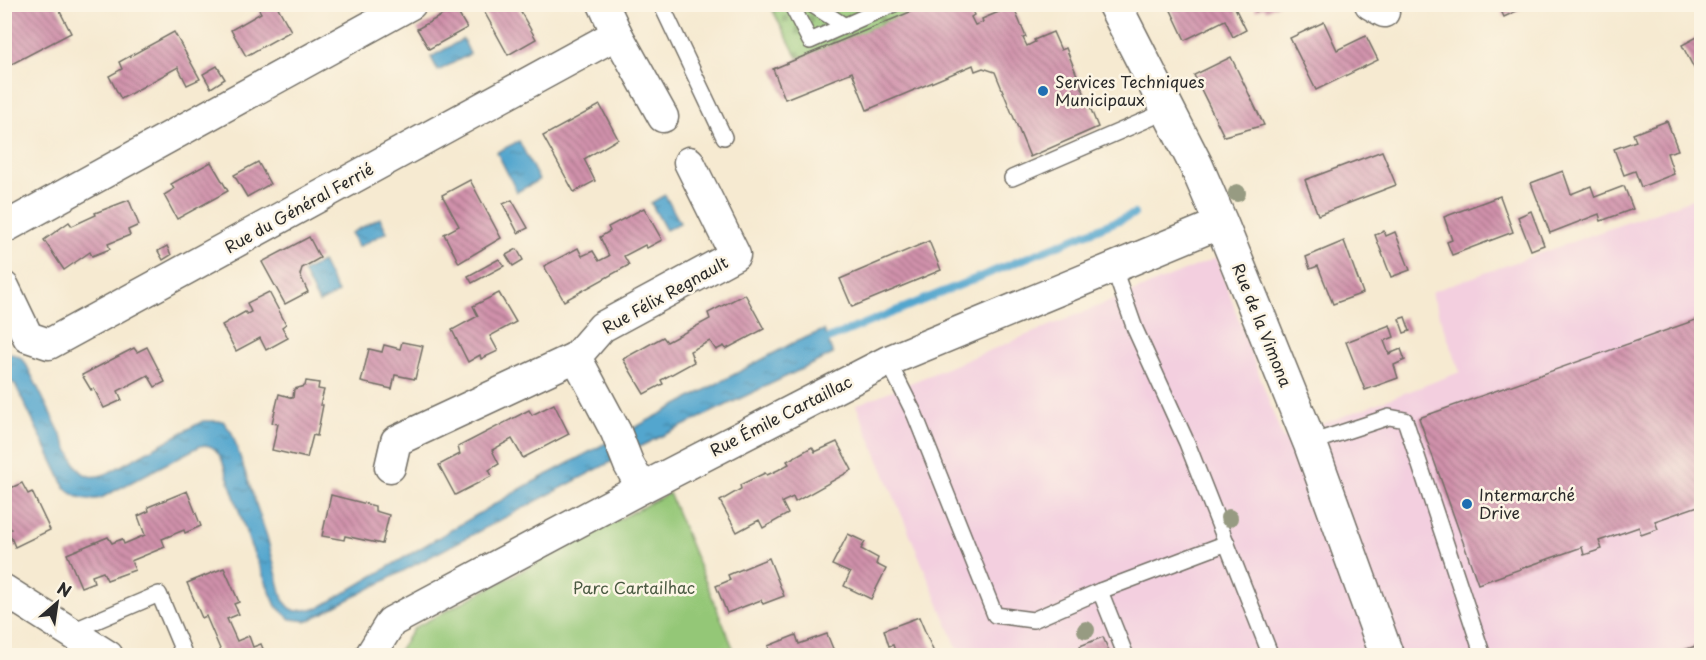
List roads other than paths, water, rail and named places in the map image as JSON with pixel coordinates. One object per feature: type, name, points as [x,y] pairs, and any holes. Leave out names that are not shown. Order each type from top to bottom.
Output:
[{"type":"street","points":[[4,228],[411,4]]},
{"type":"street","points":[[603,4],[663,117]]},
{"type":"street","name":"Rue de la Vimona","points":[[1114,4],[1202,179],[1221,223],[1310,443],[1387,656]]},
{"type":"street","name":"Rue du Général Ferrié","points":[[4,287],[28,337],[49,344],[617,34]]},
{"type":"street","name":"Rue Félix Regnault","points":[[576,357],[602,327],[735,255],[689,162]]},
{"type":"street","name":"Rue Émile Cartaillac","points":[[370,656],[391,622],[635,476],[888,361],[1221,223]]},
{"type":"street","points":[[390,467],[396,441],[576,357],[616,432],[635,476]]},
{"type":"street","points":[[4,590],[108,656]]},
{"type":"lane","points":[[661,4],[724,137]]},
{"type":"lane","points":[[791,4],[810,41],[885,6]]},
{"type":"lane","points":[[811,4],[845,26]]},
{"type":"lane","points":[[1012,178],[1168,110]]},
{"type":"lane","points":[[1113,266],[1135,330],[1187,443],[1271,656]]},
{"type":"lane","points":[[888,361],[915,415],[995,615],[1033,620],[1100,591],[1227,543]]},
{"type":"lane","points":[[1310,443],[1389,417],[1405,420],[1481,650],[1478,656]]},
{"type":"lane","points":[[1100,591],[1126,656]]},
{"type":"lane","points":[[70,632],[159,594],[185,656]]},
{"type":"water","points":[[463,39],[470,54],[438,71],[431,57]]},
{"type":"water","points":[[519,141],[539,180],[517,192],[497,152]]},
{"type":"water","points":[[665,195],[680,223],[666,230],[651,203]]},
{"type":"water","points":[[380,218],[387,232],[358,247],[351,233]]},
{"type":"water","points":[[322,262],[338,293],[319,303],[303,272]]},
{"type":"water","points":[[824,330],[833,354],[643,445],[308,621],[290,619],[276,606],[250,544],[222,460],[214,448],[200,446],[101,498],[82,498],[65,487],[15,384],[5,378],[6,352],[18,356],[25,362],[76,465],[82,473],[90,476],[108,473],[203,421],[223,421],[232,433],[267,537],[283,600],[296,611],[319,608],[524,487],[793,343]]},
{"type":"waterway","points":[[818,343],[1134,214]]},
{"type":"place","name":"Services Techniques Municipaux","points":[[1043,91]]},
{"type":"place","name":"Intermarché Drive","points":[[1467,504]]},
{"type":"park label","name":"Parc Cartailhac","points":[[634,588]]}]
